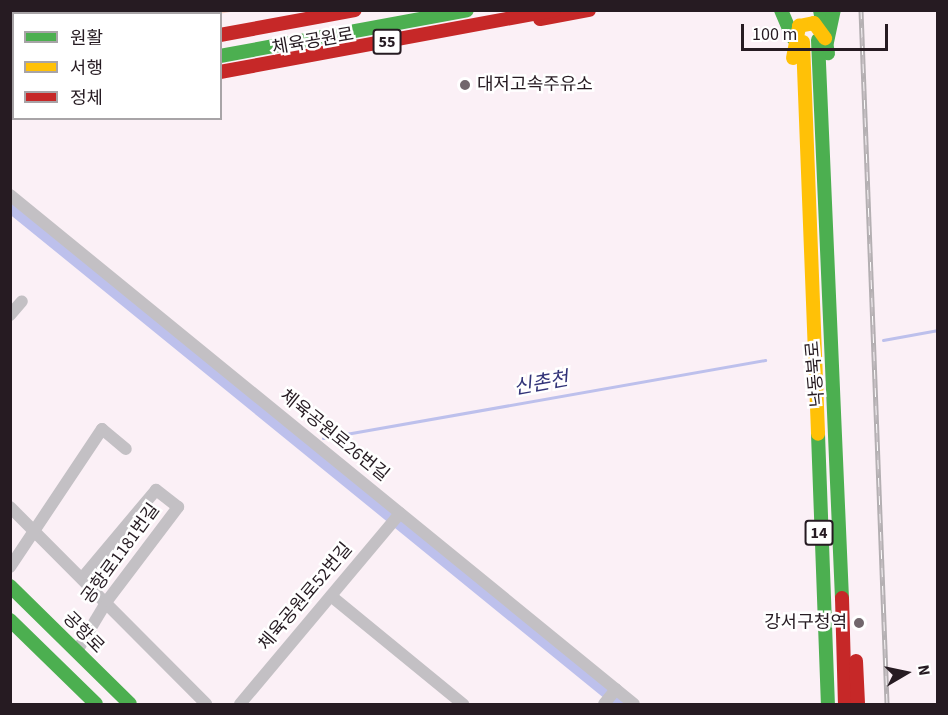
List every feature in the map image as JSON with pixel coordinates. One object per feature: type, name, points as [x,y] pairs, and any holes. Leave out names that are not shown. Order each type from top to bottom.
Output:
[{"type":"main road","name":"체육공원로","points":[[222,35],[355,10]]},
{"type":"main road","name":"55","points":[[222,56],[467,10]]},
{"type":"main road","name":"55","points":[[222,72],[554,10]]},
{"type":"main road","name":"체육공원로","points":[[222,77],[589,10]]},
{"type":"main road","points":[[781,10],[810,41],[837,406]]},
{"type":"main road","points":[[812,362],[810,41],[820,10]]},
{"type":"main road","points":[[810,41],[834,10]]},
{"type":"main road","name":"낙동북로","points":[[810,41],[817,337],[812,362],[828,705]]},
{"type":"main road","name":"낙동북로","points":[[810,41],[837,406],[845,705]]},
{"type":"main road","points":[[841,555],[858,705]]},
{"type":"main road","name":"공항로","points":[[10,586],[130,705]]},
{"type":"main road","points":[[10,621],[96,705]]},
{"type":"main road","points":[[823,705],[825,673]]},
{"type":"street","name":"체육공원로26번길","points":[[10,195],[634,705]]},
{"type":"street","points":[[10,315],[22,301]]},
{"type":"street","points":[[10,567],[102,429],[126,449]]},
{"type":"street","name":"공항로1181번길","points":[[76,651],[107,601],[178,507],[156,490],[83,577]]},
{"type":"street","points":[[10,507],[107,601],[206,705]]},
{"type":"street","name":"체육공원로52번길","points":[[240,705],[400,513]]},
{"type":"street","points":[[331,596],[463,705]]},
{"type":"street","points":[[604,705],[616,689]]},
{"type":"shaded area","points":[[133,10],[236,11],[222,13]]},
{"type":"waterway","points":[[10,208],[619,704]]},
{"type":"waterway","name":"신촌천","points":[[883,340],[938,330]]},
{"type":"waterway","name":"신촌천","points":[[323,438],[765,360]]},
{"type":"waterway","name":"신촌천","points":[[298,443],[305,441]]},
{"type":"railway","points":[[861,10],[887,704]]},
{"type":"traffic: fast","points":[[222,56],[467,10]]},
{"type":"traffic: fast","points":[[781,10],[793,38]]},
{"type":"traffic: fast","points":[[820,10],[828,53]]},
{"type":"traffic: fast","points":[[827,42],[834,10]]},
{"type":"traffic: fast","points":[[818,40],[842,598]]},
{"type":"traffic: fast","points":[[818,434],[828,704]]},
{"type":"traffic: fast","points":[[10,586],[130,704]]},
{"type":"traffic: fast","points":[[10,620],[96,704]]},
{"type":"traffic: slow","points":[[793,58],[799,26],[814,23],[825,38]]},
{"type":"traffic: slow","points":[[803,42],[818,434]]},
{"type":"traffic: jam","points":[[222,35],[355,10]]},
{"type":"traffic: jam","points":[[222,72],[554,10]]},
{"type":"traffic: jam","points":[[540,19],[589,10]]},
{"type":"traffic: jam","points":[[842,598],[845,704]]},
{"type":"traffic: jam","points":[[856,661],[858,704]]},
{"type":"place","name":"대저고속주유소","points":[[465,85]]},
{"type":"place","name":"강서구청역","points":[[859,623]]}]
